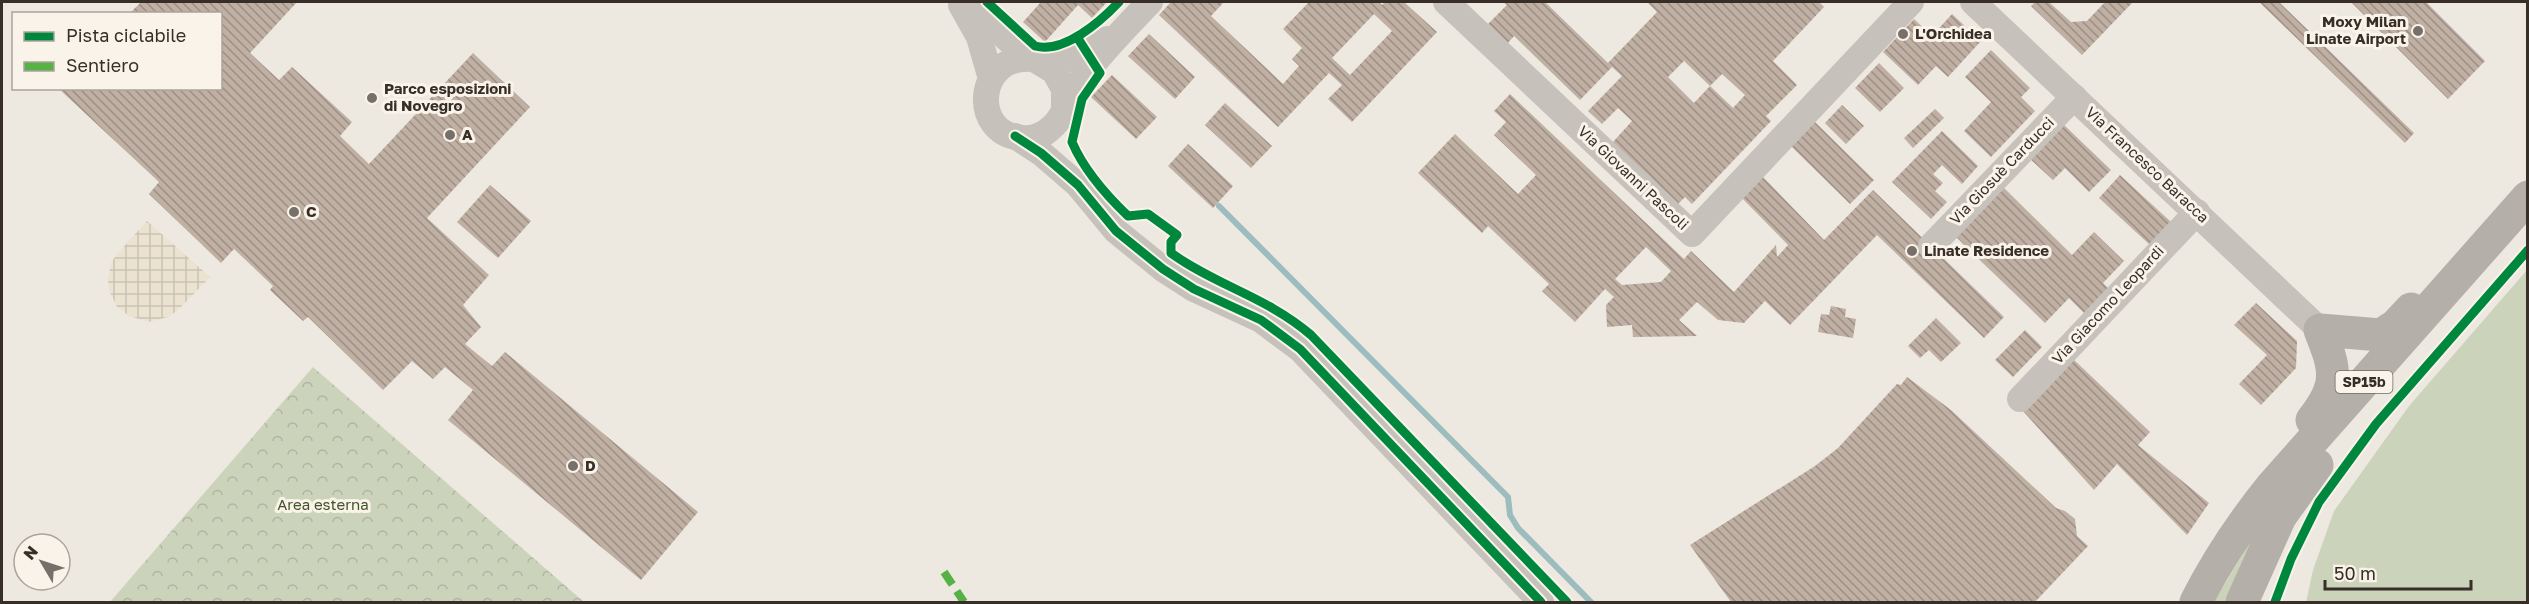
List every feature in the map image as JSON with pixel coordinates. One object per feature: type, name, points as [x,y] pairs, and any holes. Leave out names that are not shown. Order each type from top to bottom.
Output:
[{"type":"main road","name":"SP15b","points":[[2196,603],[2217,562],[2240,525],[2528,197]]},
{"type":"main road","name":"SP15b","points":[[2242,603],[2271,534],[2295,494],[2361,412],[2528,222]]},
{"type":"main road","points":[[2240,525],[2267,474],[2328,400],[2332,384],[2331,356],[2320,330],[2376,335],[2388,332],[2463,254],[2491,240]]},
{"type":"street","points":[[958,2],[979,37],[991,79]]},
{"type":"street","points":[[966,2],[1061,82],[1064,152],[1078,185]]},
{"type":"street","points":[[1015,136],[1030,137],[1044,133],[1056,123],[1090,68],[1150,2]]},
{"type":"street","name":"Via Giovanni Pascoli","points":[[1446,2],[1692,234],[1911,2]]},
{"type":"street","name":"Via Francesco Baracca","points":[[1973,2],[2320,330]]},
{"type":"street","points":[[1132,22],[1086,51],[1054,64],[1017,59],[1006,63],[991,79],[986,94],[989,114],[999,128],[1041,153],[1078,185],[1116,231],[1163,269],[1194,289],[1260,320],[1308,356],[1542,603]]},
{"type":"street","name":"Via Giosuè Carducci","points":[[1931,246],[2074,97]]},
{"type":"street","name":"Via Giacomo Leopardi","points":[[2020,399],[2197,212]]},
{"type":"green space","points":[[2527,270],[2527,602],[2306,602],[2313,570],[2334,511],[2409,406]]},
{"type":"green space","name":"Area esterna","points":[[313,367],[584,602],[110,602]]},
{"type":"green space","points":[[2258,528],[2227,602],[2214,602]]},
{"type":"shaded area","points":[[147,221],[210,277],[177,311],[168,317],[149,322],[129,316],[117,307],[109,290],[108,280],[111,263]]},
{"type":"building","name":"C","points":[[141,2],[297,2],[250,53],[279,80],[292,67],[352,122],[340,136],[369,164],[473,53],[530,107],[427,218],[489,275],[463,305],[481,327],[465,344],[492,366],[505,352],[698,512],[641,580],[448,420],[473,390],[445,367],[433,379],[412,361],[383,390],[308,317],[303,321],[270,290],[273,286],[234,249],[221,263],[149,194],[159,182],[60,90],[222,90],[222,12],[131,12]]},
{"type":"building","points":[[1041,2],[1107,2],[1092,18],[1078,5],[1045,42],[1023,22]]},
{"type":"building","points":[[1171,2],[1224,2],[1211,16],[1283,84],[1299,66],[1292,59],[1302,48],[1283,29],[1309,2],[1379,2],[1382,5],[1385,2],[1404,2],[1437,32],[1352,122],[1328,99],[1342,85],[1329,73],[1278,127],[1159,15]],"holes":[[[1374,14],[1392,31],[1350,75],[1332,58]]]},
{"type":"building","points":[[1503,2],[1547,2],[1608,63],[1657,12],[1647,2],[1819,2],[1824,7],[1773,61],[1797,85],[1766,116],[1771,121],[1692,204],[1685,197],[1678,204],[1613,142],[1632,121],[1618,108],[1602,124],[1588,111],[1622,76],[1612,67],[1580,100],[1514,36],[1508,43],[1488,24],[1507,5]],"holes":[[[1684,61],[1710,86],[1694,103],[1668,77]],[[1722,74],[1745,95],[1733,108],[1710,86]]]},
{"type":"building","points":[[2035,2],[2049,2],[2071,22],[2087,21],[2105,2],[2133,2],[2082,55],[2031,6]]},
{"type":"building","points":[[2259,2],[2279,2],[2414,133],[2405,143]]},
{"type":"building","name":"Moxy Milan Linate Airport","points":[[2351,2],[2426,2],[2485,61],[2448,99]]},
{"type":"building","points":[[1952,14],[1981,41],[1948,77],[1936,66],[1918,85],[1883,52],[1914,19],[1932,36]]},
{"type":"building","points":[[1149,34],[1195,77],[1175,99],[1128,56]]},
{"type":"building","points":[[1991,50],[2030,88],[2021,97],[2035,111],[1991,157],[1964,131],[1991,102],[1965,77]]},
{"type":"building","points":[[1879,63],[1904,88],[1880,112],[1855,88]]},
{"type":"building","points":[[1112,75],[1157,117],[1136,139],[1091,97]]},
{"type":"building","points":[[1510,94],[1684,259],[1691,251],[1734,292],[1776,245],[1777,257],[1788,245],[1741,197],[1762,176],[1824,240],[1873,190],[2004,317],[1984,338],[1877,235],[1790,325],[1765,301],[1744,323],[1718,320],[1697,302],[1679,320],[1697,336],[1633,337],[1632,325],[1607,327],[1606,305],[1614,297],[1605,289],[1575,322],[1542,291],[1549,284],[1488,226],[1482,233],[1418,173],[1455,134],[1518,194],[1536,175],[1494,135],[1506,122],[1494,111]],"holes":[[[1646,247],[1671,271],[1661,282],[1622,285],[1615,279]]]},
{"type":"building","points":[[1225,103],[1272,146],[1251,168],[1205,125]]},
{"type":"building","points":[[1842,105],[1864,126],[1846,144],[1825,123]]},
{"type":"building","points":[[1935,109],[1944,118],[1913,148],[1904,138]]},
{"type":"building","points":[[1815,122],[1874,180],[1850,204],[1791,146]]},
{"type":"building","points":[[2063,124],[2111,170],[2089,192],[2065,168],[2053,180],[2029,158]]},
{"type":"building","points":[[1942,131],[1978,166],[1962,184],[1942,165],[1933,174],[1943,183],[1935,191],[1947,202],[1931,219],[1892,182]]},
{"type":"building","points":[[1188,144],[1233,186],[1213,208],[1168,166]]},
{"type":"building","points":[[2120,175],[2171,222],[2150,245],[2099,198]]},
{"type":"building","points":[[490,185],[531,221],[498,258],[457,222]]},
{"type":"building","points":[[2002,186],[2072,255],[2094,232],[2124,261],[2103,283],[2108,288],[2084,313],[2069,298],[2045,323],[1954,235]]},
{"type":"building","points":[[2256,303],[2297,341],[2296,368],[2261,405],[2239,384],[2267,355],[2234,325]]},
{"type":"building","points":[[1831,306],[1846,309],[1845,317],[1856,319],[1853,338],[1818,332],[1821,314],[1829,315]]},
{"type":"building","points":[[1936,318],[1961,343],[1941,362],[1929,350],[1920,358],[1908,346]]},
{"type":"building","points":[[2025,330],[2042,347],[2013,377],[1995,360]]},
{"type":"building","points":[[2072,358],[2150,432],[2138,445],[2209,503],[2187,535],[2117,464],[2094,490],[2022,410]]},
{"type":"building","points":[[1907,377],[1951,410],[2056,508],[2065,511],[2075,519],[2077,536],[2088,546],[2035,602],[1731,602],[1690,545],[1815,466],[1838,448],[1897,384],[1901,385]]},
{"type":"waterway","points":[[1219,206],[1508,497],[1510,515],[1518,528],[1591,602]]},
{"type":"marked path","points":[[944,572],[964,602]]},
{"type":"cycle path","points":[[987,2],[1035,46],[1046,47],[1070,41],[1092,26],[1119,2]]},
{"type":"cycle path","points":[[1077,37],[1100,73],[1082,99],[1072,142],[1089,172],[1104,191],[1128,216],[1148,214],[1177,235],[1171,242],[1171,253],[1277,311],[1311,335],[1567,602]]},
{"type":"cycle path","points":[[1015,136],[1041,153],[1078,185],[1116,231],[1163,269],[1194,289],[1261,320],[1300,349],[1541,602]]},
{"type":"cycle path","points":[[2275,602],[2291,559],[2319,502],[2376,424],[2528,250]]},
{"type":"place","name":"Moxy Milan Linate Airport","points":[[2418,31]]},
{"type":"place","name":"L'Orchidea","points":[[1903,34]]},
{"type":"place","name":"Parco esposizioni di Novegro","points":[[372,98]]},
{"type":"place","name":"A","points":[[450,135]]},
{"type":"place","name":"C","points":[[294,212]]},
{"type":"place","name":"Linate Residence","points":[[1912,251]]},
{"type":"place","name":"D","points":[[573,466]]}]
